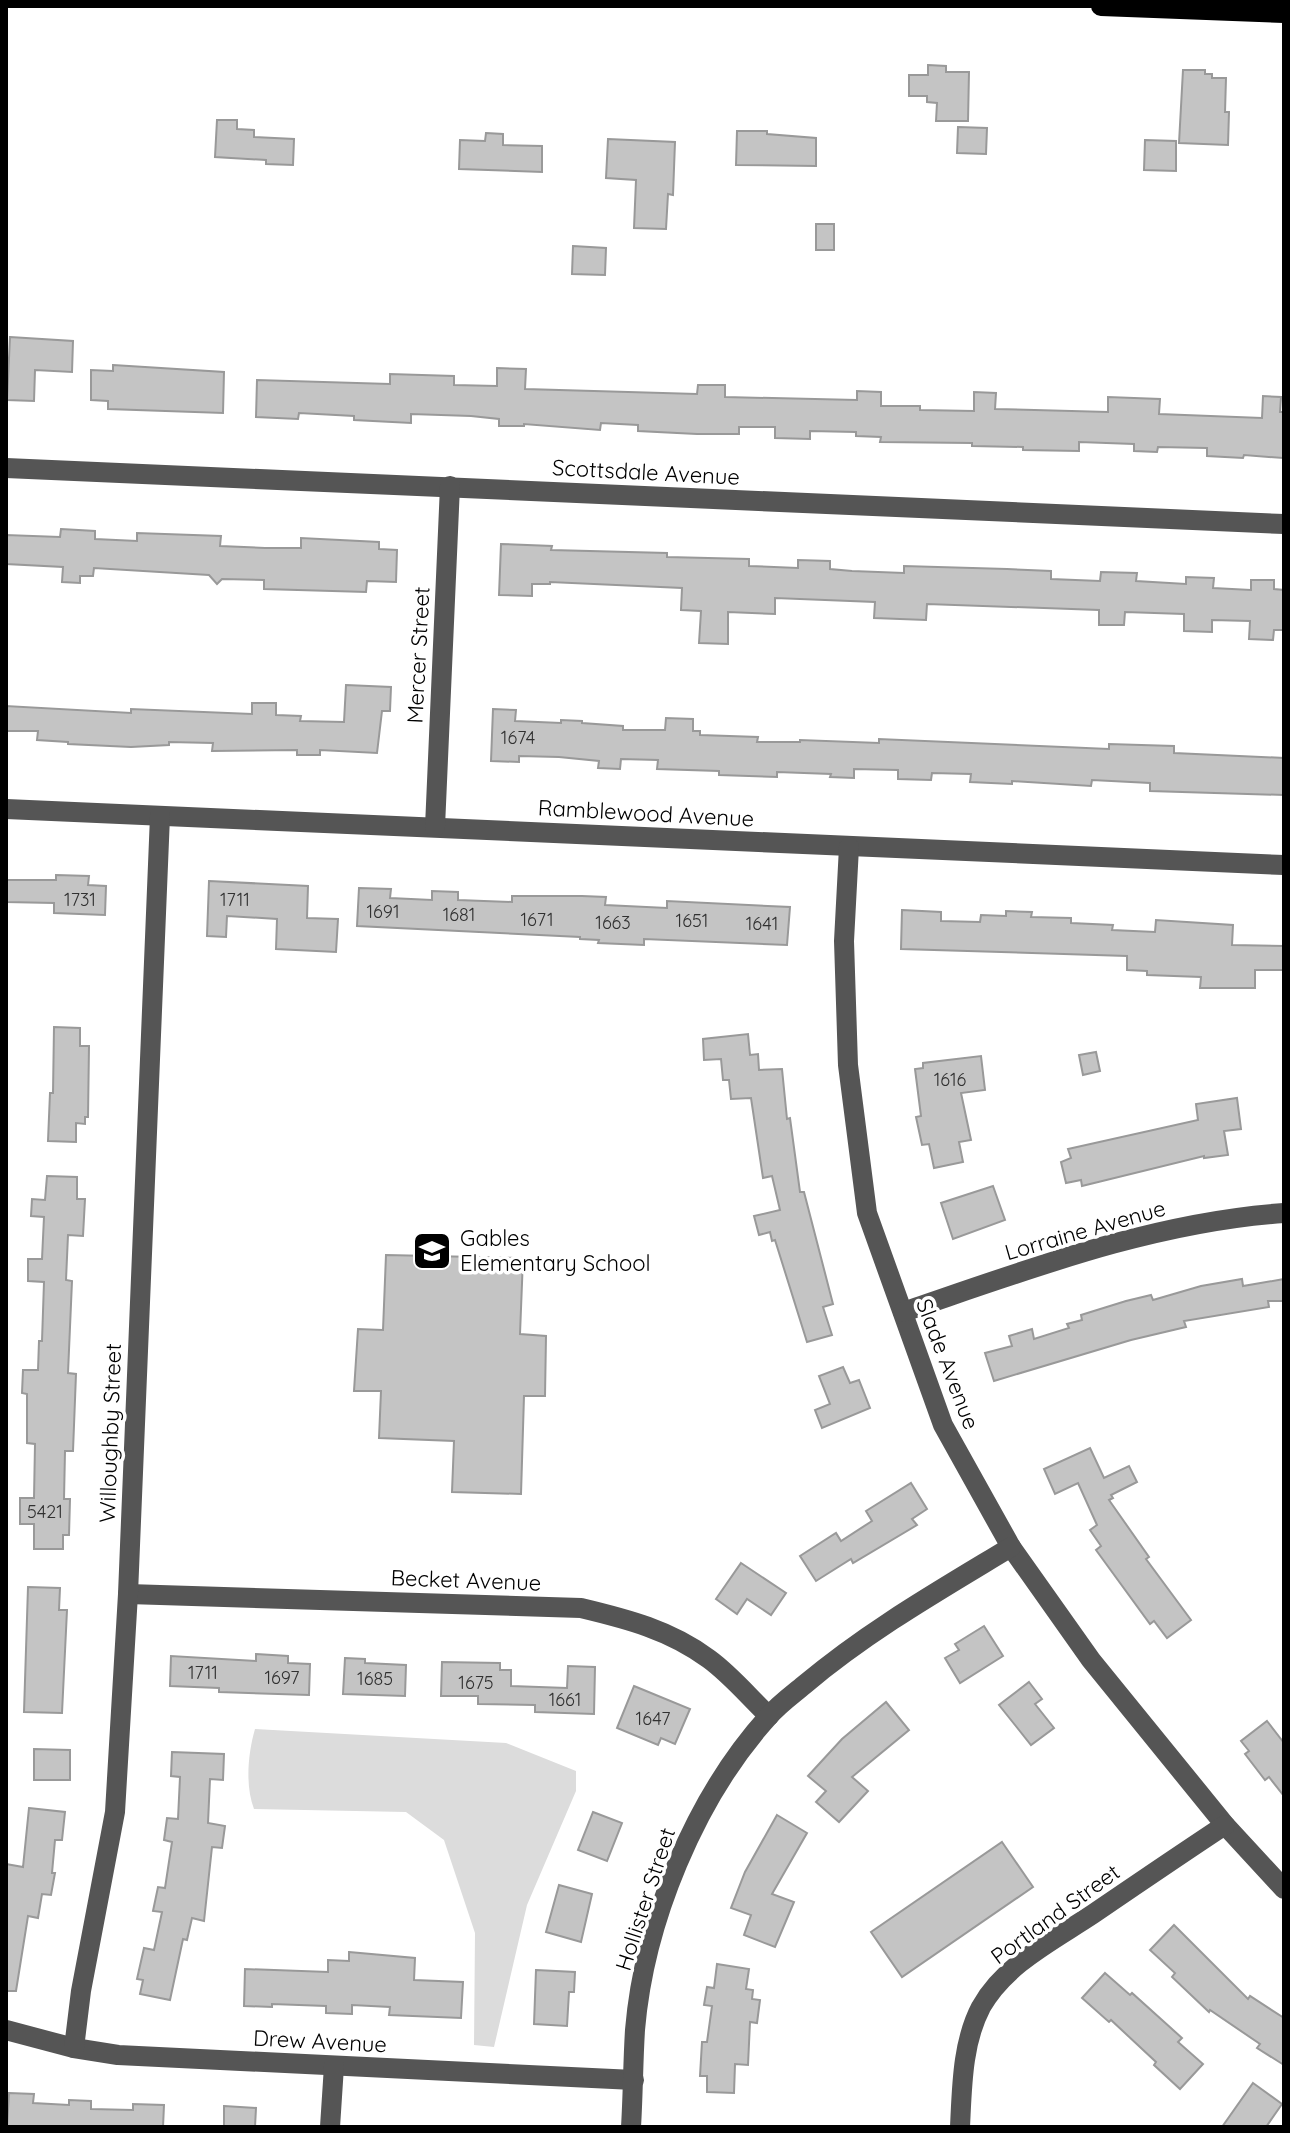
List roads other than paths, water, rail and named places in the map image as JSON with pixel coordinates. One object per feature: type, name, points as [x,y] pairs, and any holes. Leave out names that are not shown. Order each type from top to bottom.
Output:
[{"type":"main road","points":[[1101,6],[1284,13]]},
{"type":"street","name":"Scottsdale Avenue","points":[[6,468],[1284,524]]},
{"type":"street","name":"Mercer Street","points":[[435,827],[450,486]]},
{"type":"street","name":"Ramblewood Avenue","points":[[6,809],[1284,865]]},
{"type":"street","name":"Willoughby Street","points":[[74,2048],[81,1991],[115,1812],[128,1594],[160,816]]},
{"type":"street","name":"Slade Avenue","points":[[849,847],[844,941],[848,1065],[867,1213],[943,1425],[1011,1547],[1091,1660],[1225,1825],[1284,1889]]},
{"type":"street","name":"Lorraine Avenue","points":[[903,1312],[1041,1265],[1132,1239],[1206,1223],[1284,1213]]},
{"type":"street","name":"Hollister Street","points":[[631,2127],[635,2029],[645,1967],[680,1855],[711,1791],[769,1716],[832,1662],[889,1622],[1011,1547]]},
{"type":"street","name":"Becket Avenue","points":[[128,1594],[581,1608],[628,1619],[668,1634],[710,1660],[769,1716]]},
{"type":"street","name":"Portland Street","points":[[960,2127],[965,2061],[973,2028],[982,2007],[1003,1978],[1033,1954],[1225,1825]]},
{"type":"street","name":"Drew Avenue","points":[[6,2030],[74,2048],[118,2055],[634,2080]]},
{"type":"street","points":[[330,2127],[334,2066]]},
{"type":"place","name":"Gables Elementary School","points":[[432,1251]]}]
